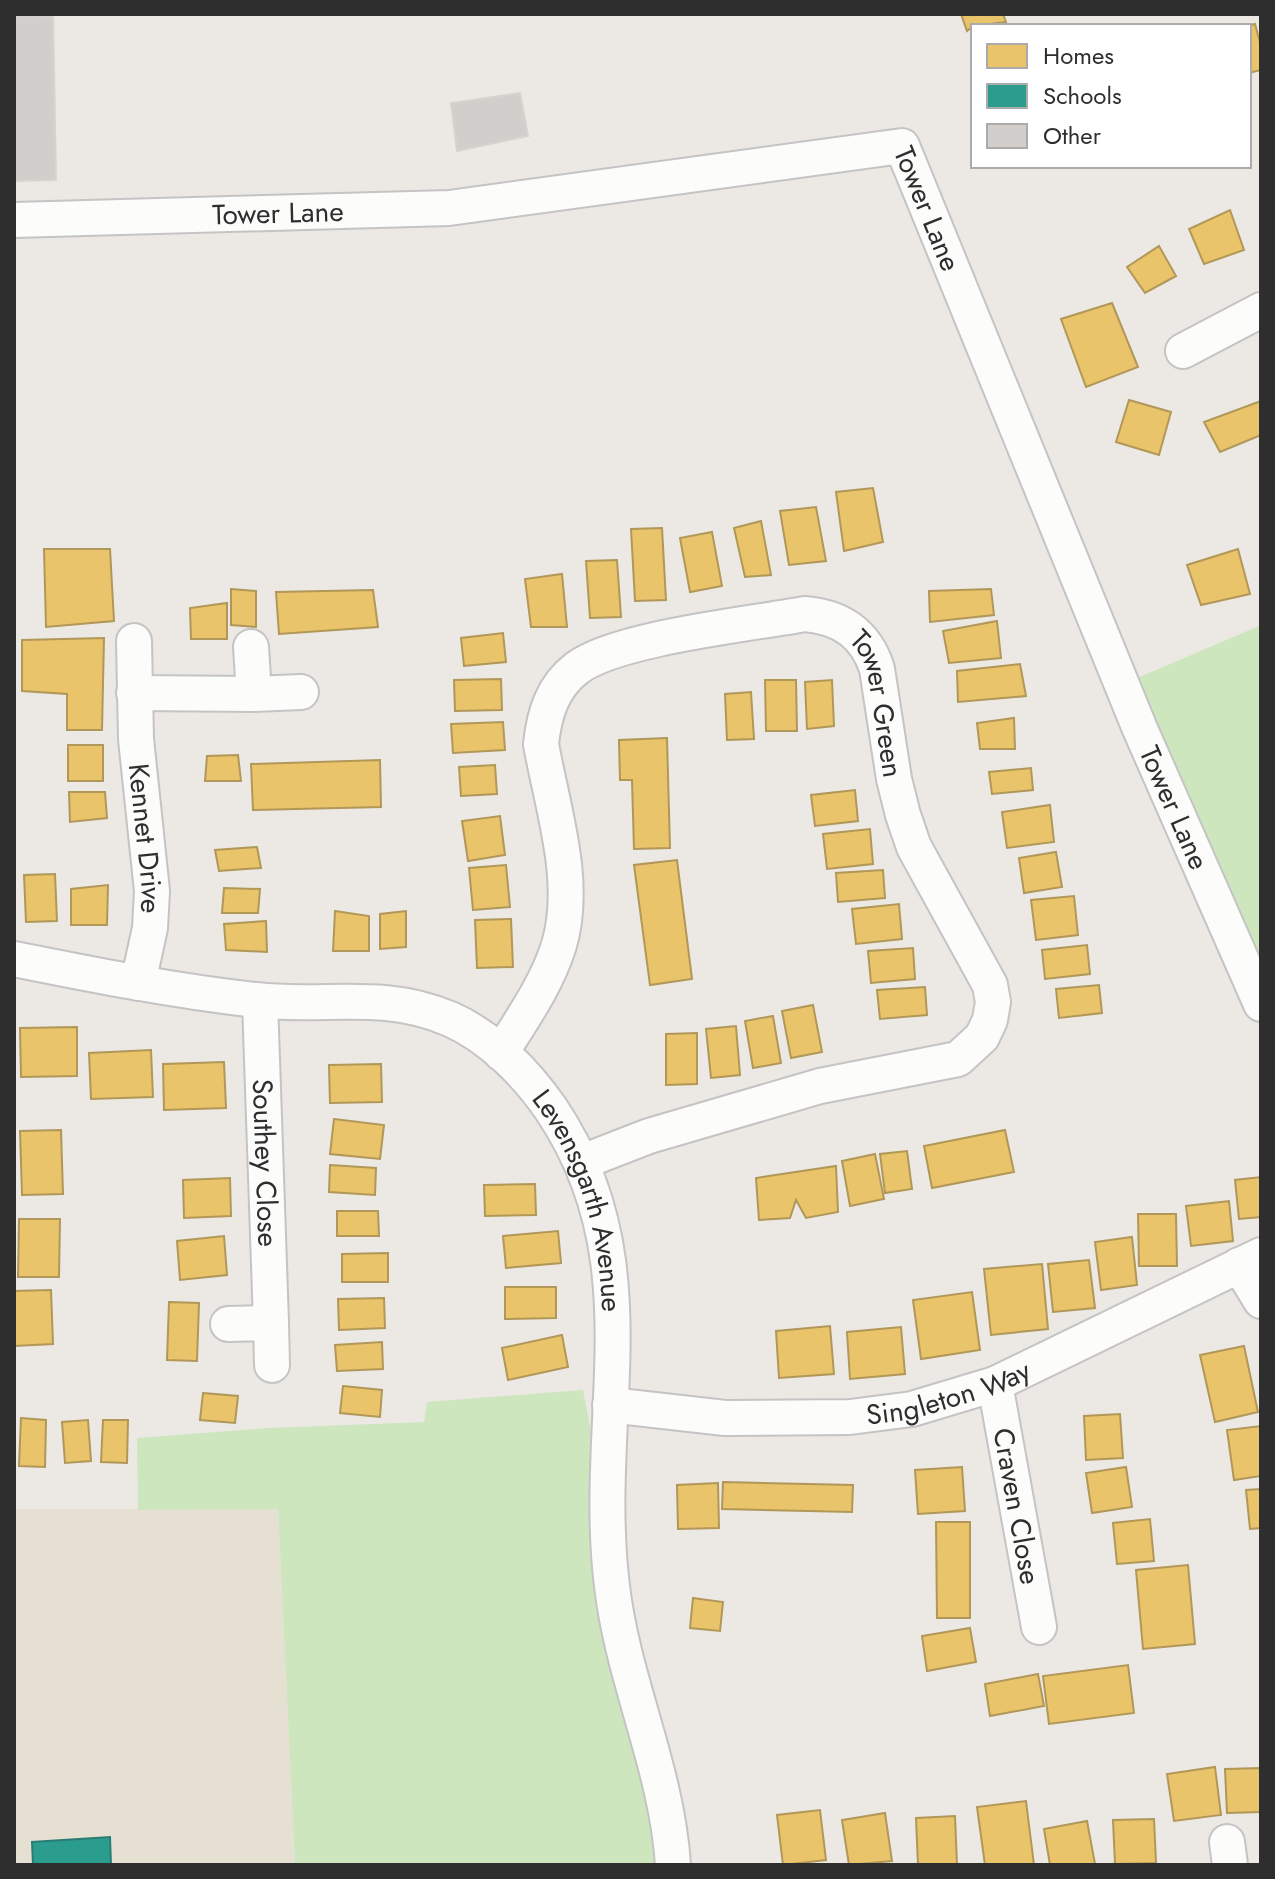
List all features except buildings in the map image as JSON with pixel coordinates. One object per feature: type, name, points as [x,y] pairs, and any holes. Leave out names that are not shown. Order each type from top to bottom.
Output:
[{"type":"street","name":"Tower Lane","points":[[14,220],[449,208],[902,146],[1140,729],[1261,1004]]},
{"type":"street","points":[[1183,351],[1261,310]]},
{"type":"street","name":"Tower Green","points":[[501,1053],[537,994],[559,943],[566,886],[541,744],[543,722],[562,683],[577,668],[613,650],[805,614],[821,615],[852,629],[864,640],[877,669],[894,779],[914,847],[990,985],[993,1002],[982,1037],[958,1059],[820,1086],[649,1136],[582,1162]]},
{"type":"street","name":"Kennet Drive","points":[[134,641],[134,693],[152,891],[150,928],[138,983]]},
{"type":"street","points":[[251,647],[254,694]]},
{"type":"street","points":[[134,693],[301,692]]},
{"type":"street","name":"Levensgarth Avenue","points":[[14,959],[138,983],[260,1001],[343,999],[400,1004],[453,1021],[501,1053],[538,1090],[582,1162],[603,1223],[610,1261],[613,1321],[606,1523],[612,1587],[624,1654],[659,1776],[673,1865]]},
{"type":"street","name":"Southey Close","points":[[260,1001],[272,1365]]},
{"type":"street","points":[[1250,1260],[1261,1301]]},
{"type":"street","name":"Singleton Way","points":[[610,1405],[725,1418],[850,1417],[912,1409],[995,1384],[1250,1260]]},
{"type":"street","points":[[228,1324],[271,1323]]},
{"type":"street","name":"Craven Close","points":[[995,1384],[1039,1627]]},
{"type":"shaded area","points":[[14,1509],[278,1509],[295,1865],[14,1865]]},
{"type":"green space","points":[[1261,625],[1261,984],[1128,682]]},
{"type":"green space","points":[[583,1390],[593,1442],[615,1678],[656,1843],[657,1865],[295,1865],[278,1509],[138,1510],[137,1438],[269,1428],[424,1422],[427,1402]]}]
